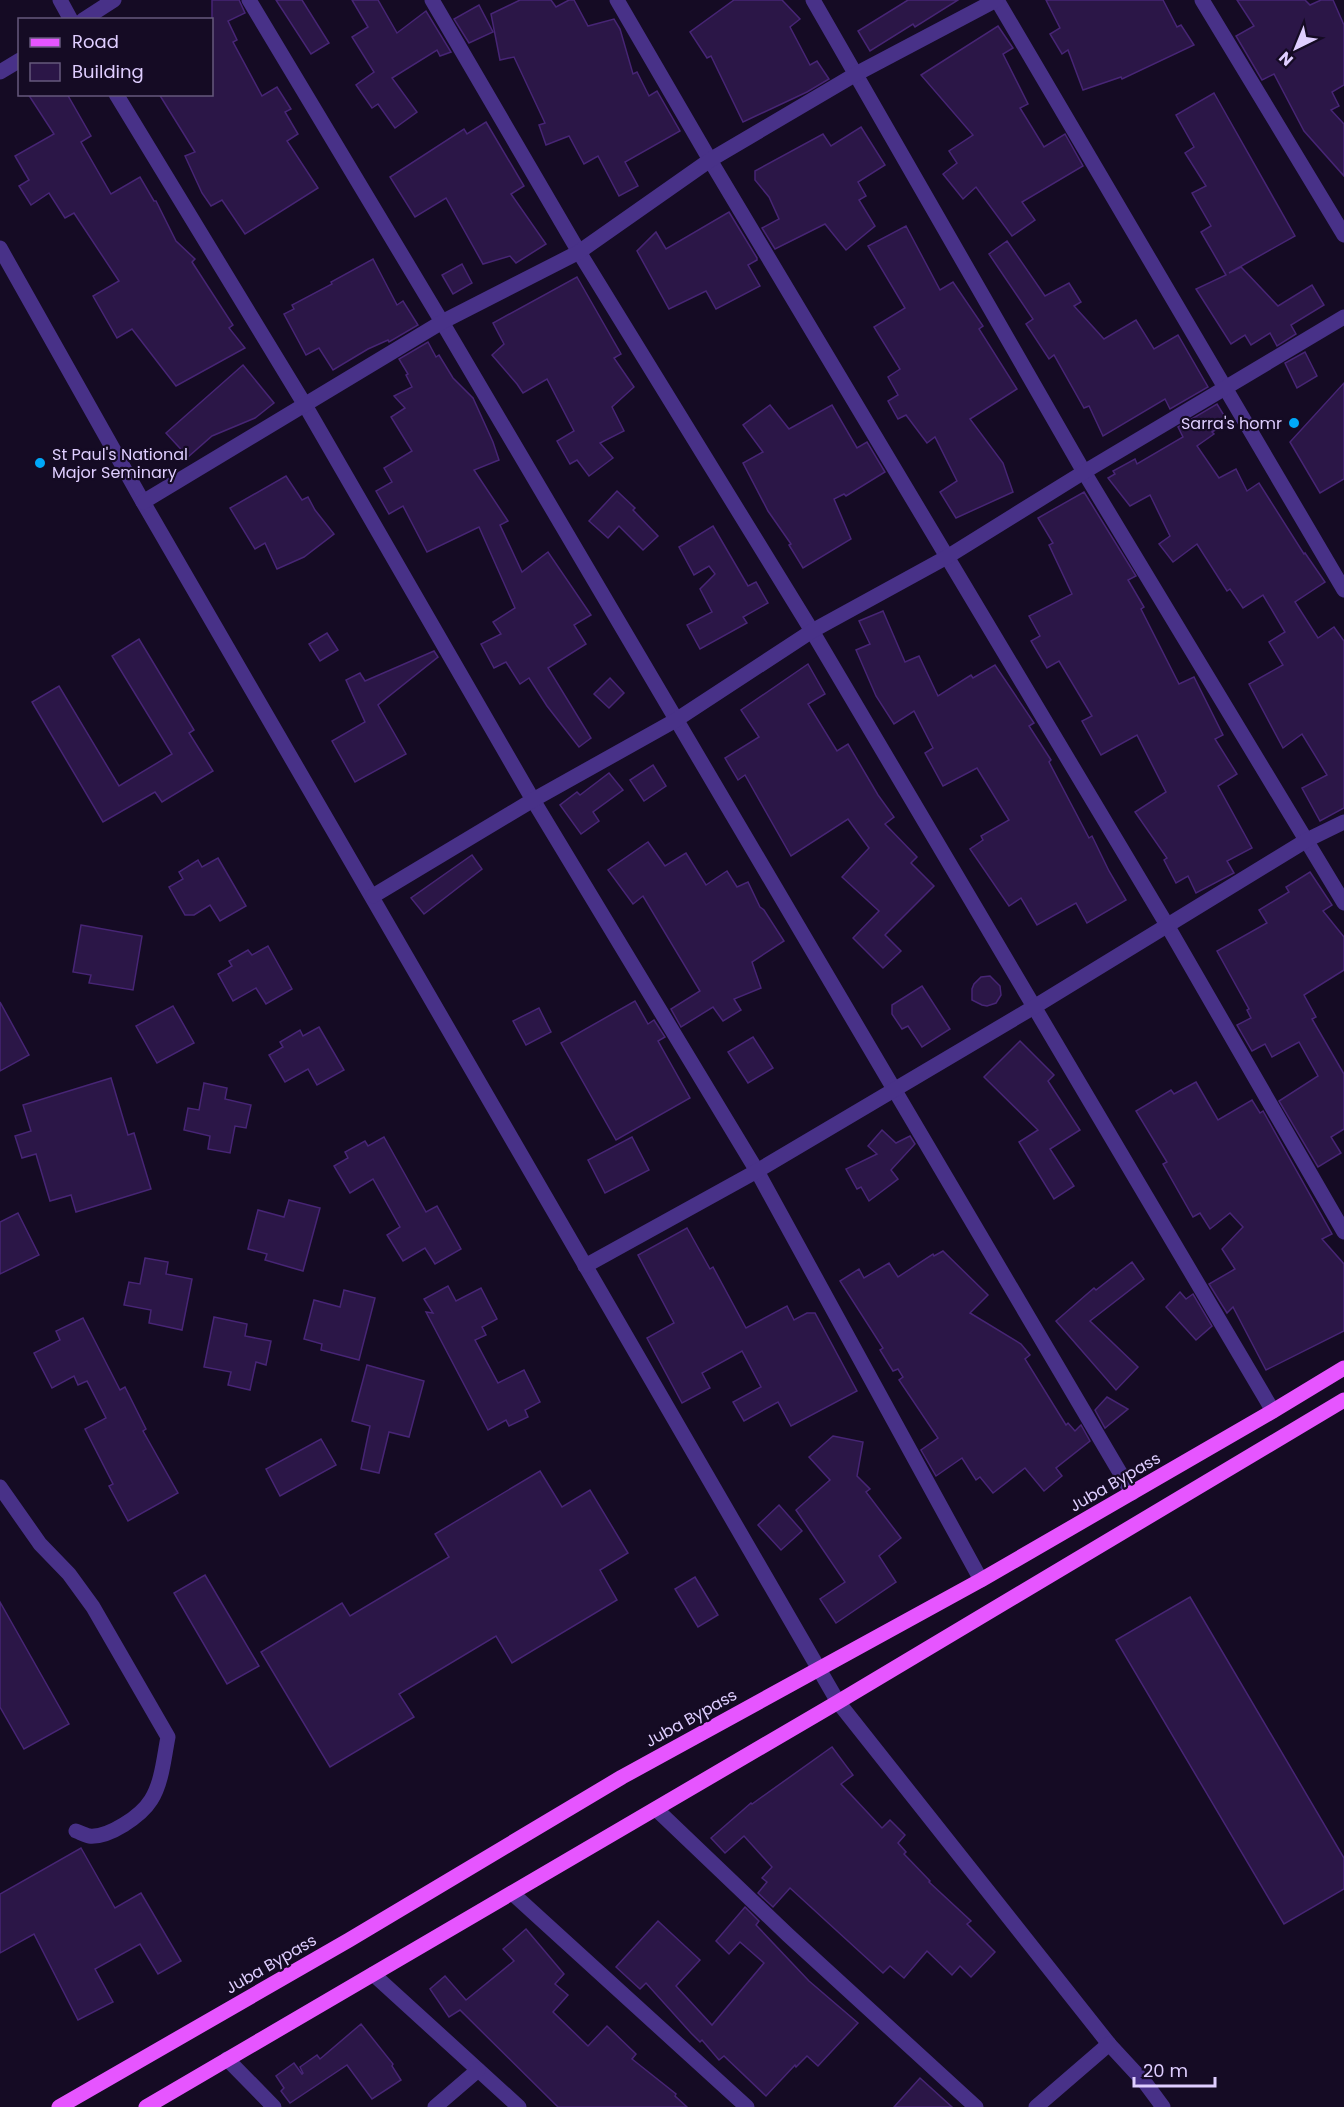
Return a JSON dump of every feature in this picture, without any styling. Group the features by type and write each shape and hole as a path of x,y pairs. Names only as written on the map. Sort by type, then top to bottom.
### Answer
{"main road":[{"name":"Juba Bypass","path":"59,2107 349,1940 622,1777 981,1580 1344,1368"},
{"path":"146,2107 838,1702 1344,1400"}],"street":[{"path":"60,0 70,18"},
{"path":"86,18 114,0"},
{"path":"249,0 442,322 1132,1493"},
{"path":"432,0 579,252 812,631 1273,1411"},
{"path":"617,0 946,557 1167,925 1344,1232"},
{"path":"813,0 1084,472 1344,903"},
{"path":"143,502 442,322 579,252 710,160 856,74 997,0 1344,590"},
{"path":"1202,0 1344,235"},
{"path":"0,72 18,61"},
{"path":"117,96 304,405 533,800 757,1171 981,1580"},
{"path":"0,248 143,502 838,1702 1109,2044 1146,2084 1163,2107"},
{"path":"373,896 533,800 676,720 812,631 946,557 1344,317"},
{"path":"585,1266 757,1171 1307,840 1344,822"},
{"path":"0,1487 40,1544 69,1574 93,1607 168,1737 162,1768 152,1799 139,1814 111,1832 89,1836 76,1831"},
{"path":"656,1809 788,1935 976,2107"},
{"path":"512,1893 747,2107"},
{"path":"374,1974 519,2107"},
{"path":"1036,2107 1109,2044"},
{"path":"227,2059 274,2107"},
{"path":"435,2107 478,2070"}],"building":[{"path":"212,0 239,0 245,13 228,21 237,40 233,42 262,96 277,87 291,109 285,112 298,134 287,141 318,188 245,234 222,200 211,206 202,193 185,156 195,152 160,96 213,96"},
{"path":"276,0 302,0 329,43 311,54"},
{"path":"352,0 378,0 397,33 426,11 451,52 440,56 437,50 392,78 417,112 395,128 378,104 372,108 356,85 374,72 352,37 368,27"},
{"path":"520,0 551,0 556,7 569,0 574,0 588,26 614,19 620,29 633,74 637,72 649,96 657,91 680,131 625,162 638,186 619,196 598,156 584,164 569,136 546,145 539,125 545,123 514,57 500,60 491,14"},
{"path":"734,0 782,0 800,19 790,27 810,65 817,61 829,79 743,122 711,56 707,58 690,32"},
{"path":"908,0 958,0 870,51 858,31"},
{"path":"1046,0 1163,0 1177,27 1181,25 1194,45 1122,79 1121,77 1083,90 1068,50 1062,54 1050,34 1060,28"},
{"path":"1237,0 1305,0 1310,5 1321,0 1333,0 1344,25 1344,85 1332,92 1339,106 1331,110 1344,124 1344,176 1304,131 1274,74 1262,80 1236,36 1254,26"},
{"path":"479,5 493,32 469,43 454,19"},
{"path":"998,26 1013,48 1003,54 1028,104 1020,108 1044,147 1065,134 1083,166 1022,202 1035,220 1012,236 976,187 963,199 943,174 957,163 949,151 973,135 921,75"},
{"path":"1214,93 1295,236 1229,273 1241,267 1278,306 1312,285 1324,305 1291,325 1296,334 1277,346 1270,333 1251,345 1245,335 1231,344 1196,289 1226,275 1201,232 1211,226 1192,193 1206,186 1185,153 1194,147 1176,115"},
{"path":"29,96 68,96 91,136 81,142 111,194 140,177 156,201 176,241 195,259 192,262 233,325 229,328 245,348 176,386 132,329 117,338 93,296 119,281 74,213 65,218 49,193 31,205 19,186 29,180 15,156 54,134"},
{"path":"486,122 524,186 511,194 546,244 516,263 510,256 483,264 446,198 415,217 390,177 464,129 467,134"},
{"path":"861,127 885,165 858,182 866,196 859,200 875,226 846,250 825,224 775,249 762,228 779,219 769,197 755,180 755,171 823,134 831,146"},
{"path":"729,212 757,258 748,265 760,286 716,309 706,291 669,309 637,251 656,232 666,249"},
{"path":"906,226 940,290 953,282 983,326 979,329 1017,389 970,419 1003,463 1013,492 956,518 940,492 957,481 935,437 927,443 906,415 898,419 888,401 898,395 888,377 900,369 874,327 905,308 868,246"},
{"path":"1007,241 1045,296 1069,283 1081,302 1074,306 1104,339 1136,320 1154,349 1178,335 1208,387 1170,409 1165,399 1103,436 1089,406 1084,408 1054,355 1049,359 1026,324 1033,319 989,254"},
{"path":"373,259 397,305 403,301 418,325 389,342 388,340 368,349 333,370 319,348 306,355 284,314 294,309 292,305"},
{"path":"462,264 472,283 453,294 442,275"},
{"path":"577,277 621,354 614,358 634,387 612,407 624,431 600,443 613,458 589,476 577,460 570,464 557,441 574,431 547,379 523,393 492,355 504,344 493,323"},
{"path":"428,342 436,357 439,355 453,378 473,398 493,442 499,460 474,470 508,521 500,525 522,572 548,552 591,615 574,625 586,644 548,668 591,738 579,747 547,706 529,678 520,684 506,662 494,668 481,644 501,634 493,622 515,608 479,527 427,552 403,506 389,514 376,491 392,482 384,468 412,451 391,417 405,408 394,396 412,387 406,375 408,374 399,359"},
{"path":"1305,352 1317,376 1297,388 1285,363"},
{"path":"243,365 274,403 255,418 212,436 188,457 166,433"},
{"path":"1344,383 1344,479 1320,493 1290,442"},
{"path":"1217,404 1228,422 1212,432 1214,434 1197,446 1219,478 1236,469 1247,491 1259,483 1304,554 1325,582 1295,602 1318,638 1334,627 1344,641 1344,808 1320,821 1302,788 1327,775 1302,734 1283,748 1249,684 1283,665 1269,642 1285,632 1263,595 1243,608 1230,589 1227,591 1197,544 1173,562 1159,544 1170,536 1150,495 1130,506 1108,478 1115,474 1113,471 1135,459 1137,464 1183,437 1178,427"},
{"path":"770,405 789,429 832,405 857,448 867,442 885,472 846,496 844,494 834,499 851,539 803,568 789,545 791,544 768,511 743,463 763,452 743,425"},
{"path":"286,476 302,500 308,497 334,534 304,557 277,569 265,543 255,549 230,508"},
{"path":"617,491 635,508 633,510 658,536 643,550 619,526 608,538 589,521"},
{"path":"1084,492 1136,576 1128,580 1144,607 1141,609 1179,684 1194,677 1223,735 1215,739 1237,774 1218,786 1252,848 1227,861 1234,873 1196,893 1188,876 1176,883 1164,860 1167,858 1135,812 1166,792 1137,735 1101,755 1082,721 1092,716 1059,661 1047,668 1031,641 1040,636 1029,616 1072,594 1049,545 1053,543 1038,518"},
{"path":"713,526 748,586 756,582 768,603 743,617 747,623 700,649 687,625 712,612 700,589 715,574 709,566 694,575 679,547"},
{"path":"883,611 905,662 919,656 938,696 971,675 973,678 995,665 1034,723 1029,726 1051,760 1049,762 1089,838 1092,836 1126,900 1087,923 1076,903 1037,925 1021,898 1009,906 970,849 983,840 981,836 1009,820 977,768 943,786 925,753 933,748 914,711 894,724 876,696 856,650 870,644 859,621"},
{"path":"327,633 338,650 320,661 309,644"},
{"path":"139,639 194,730 189,733 213,771 162,802 155,792 103,822 32,702 59,686 119,786 172,754 112,656"},
{"path":"434,651 438,657 378,705 406,754 355,782 332,741 365,722 346,680 360,673 365,681"},
{"path":"808,664 825,694 808,704 837,751 848,744 878,795 894,817 885,824 917,857 911,863 934,886 885,935 901,951 883,968 853,938 879,911 842,877 869,848 848,819 791,856 745,775 738,780 725,758 759,737 741,710"},
{"path":"610,678 624,693 609,708 594,694"},
{"path":"653,765 666,786 644,801 630,780"},
{"path":"609,773 623,790 593,812 599,821 581,834 560,805 577,792 580,795"},
{"path":"648,842 665,866 686,853 706,885 727,871 737,887 748,882 760,907 784,941 752,962 761,988 734,999 741,1010 723,1021 713,1007 681,1027 671,1009 700,991 643,896 633,904 608,870"},
{"path":"472,855 482,869 424,914 411,898"},
{"path":"218,858 246,906 220,921 210,905 194,915 185,915 169,887 183,879 179,872 198,860 202,867"},
{"path":"1310,872 1332,905 1323,911 1344,937 1344,970 1304,995 1316,1017 1312,1019 1344,1074 1344,1129 1331,1137 1341,1153 1318,1167 1279,1101 1318,1076 1299,1042 1272,1057 1265,1044 1252,1051 1237,1025 1251,1018 1247,1010 1249,1009 1217,951 1267,923 1259,910 1289,892 1286,887"},
{"path":"81,925 142,936 133,990 89,983 91,975 73,972"},
{"path":"268,946 292,989 266,1004 256,988 233,1001 218,974 232,966 229,961 248,950 252,955"},
{"path":"990,976 1000,986 1001,995 996,1003 987,1006 972,1000 972,989 981,977"},
{"path":"922,986 950,1029 922,1047 908,1026 902,1029 892,1014 892,1005"},
{"path":"635,1001 648,1024 654,1020 665,1037 658,1041 690,1098 616,1140 561,1043"},
{"path":"0,1002 29,1055 0,1071"},
{"path":"173,1006 194,1043 157,1063 136,1026"},
{"path":"539,1008 551,1032 526,1045 513,1021"},
{"path":"319,1027 344,1070 317,1085 308,1069 285,1082 269,1055 283,1047 280,1042 300,1030 303,1036"},
{"path":"753,1037 773,1068 748,1083 728,1052"},
{"path":"1020,1041 1054,1075 1048,1081 1080,1130 1050,1149 1074,1186 1054,1199 1019,1142 1038,1130 984,1077"},
{"path":"111,1078 128,1135 134,1133 151,1189 76,1212 71,1195 50,1201 36,1154 22,1158 15,1136 31,1131 23,1105"},
{"path":"1196,1082 1218,1120 1252,1100 1260,1113 1263,1111 1332,1234 1322,1239 1344,1264 1344,1331 1266,1370 1233,1307 1227,1313 1209,1284 1235,1269 1222,1249 1243,1227 1230,1213 1210,1229 1200,1213 1193,1217 1163,1164 1167,1162 1136,1111 1171,1090 1174,1094"},
{"path":"204,1083 227,1088 225,1099 251,1105 246,1128 235,1126 230,1153 208,1149 210,1136 184,1130 188,1108 199,1110"},
{"path":"882,1130 896,1143 910,1136 915,1144 891,1170 898,1179 869,1201 861,1187 857,1189 846,1169 877,1154 868,1146"},
{"path":"384,1137 426,1212 437,1206 461,1249 435,1264 425,1248 403,1261 387,1235 400,1227 373,1179 350,1193 334,1166 348,1158 345,1152 365,1141 368,1146"},
{"path":"632,1137 649,1170 605,1193 588,1160"},
{"path":"289,1200 320,1208 303,1271 265,1260 267,1254 248,1249 258,1210 284,1217"},
{"path":"18,1213 39,1255 0,1274 0,1222"},
{"path":"687,1228 710,1269 713,1267 746,1328 787,1306 794,1320 807,1313 815,1313 857,1391 791,1426 778,1402 744,1421 733,1402 761,1387 742,1351 702,1373 710,1388 682,1403 647,1338 674,1323 638,1255"},
{"path":"943,1251 988,1295 970,1313 1021,1344 1030,1355 1025,1359 1066,1425 1068,1423 1075,1431 1081,1425 1090,1441 1056,1468 1062,1476 1044,1491 1025,1468 993,1493 980,1477 976,1480 962,1458 936,1476 921,1450 938,1438 899,1380 903,1377 898,1369 893,1371 880,1350 883,1348 840,1281 859,1269 864,1278 889,1263 898,1277 933,1254 934,1256"},
{"path":"145,1258 168,1262 166,1274 192,1279 182,1330 149,1323 151,1310 124,1305 129,1282 140,1284"},
{"path":"1132,1262 1144,1279 1090,1321 1138,1367 1116,1390 1056,1321 1094,1288 1096,1290"},
{"path":"448,1286 456,1301 481,1288 497,1319 482,1327 486,1335 475,1340 498,1383 524,1370 540,1402 525,1410 528,1417 509,1426 506,1420 488,1430 426,1312 433,1313 424,1299"},
{"path":"344,1290 375,1298 359,1360 321,1350 322,1344 304,1339 314,1300 340,1307"},
{"path":"1180,1292 1186,1299 1193,1294 1212,1326 1196,1340 1166,1307"},
{"path":"214,1317 247,1324 245,1336 271,1341 266,1365 256,1362 250,1390 228,1385 231,1372 204,1367"},
{"path":"83,1318 120,1390 125,1387 146,1429 143,1431 178,1493 128,1521 109,1486 113,1484 85,1429 106,1418 87,1381 78,1385 74,1376 52,1388 34,1353 60,1340 56,1331"},
{"path":"367,1365 424,1381 409,1437 389,1432 379,1473 361,1469 370,1426 352,1421"},
{"path":"1107,1397 1128,1409 1105,1428 1095,1410"},
{"path":"833,1436 863,1442 857,1476 870,1489 866,1492 901,1538 879,1556 896,1582 836,1623 820,1599 845,1582 796,1510 830,1480 809,1457"},
{"path":"321,1439 336,1465 280,1496 266,1469"},
{"path":"540,1471 562,1507 590,1490 628,1553 600,1570 617,1600 512,1663 496,1636 399,1694 414,1717 330,1767 261,1652 342,1603 350,1616 449,1557 435,1534"},
{"path":"779,1505 802,1531 781,1550 758,1525"},
{"path":"205,1575 259,1666 227,1684 174,1593"},
{"path":"695,1577 718,1615 698,1627 675,1589"},
{"path":"1190,1597 1344,1858 1344,1889 1284,1924 1116,1640"},
{"path":"0,1602 69,1724 24,1749 0,1707"},
{"path":"832,1747 853,1775 841,1784 882,1828 890,1820 905,1835 898,1843 906,1852 904,1854 929,1882 971,1921 967,1924 995,1952 971,1977 960,1966 952,1975 927,1951 904,1978 890,1966 883,1973 790,1888 773,1907 758,1893 767,1882 762,1878 772,1867 744,1836 725,1853 711,1838 751,1803"},
{"path":"81,1848 115,1908 141,1893 181,1961 158,1974 140,1944 95,1969 113,2002 78,2020 34,1934 0,1953 0,1894"},
{"path":"745,1907 759,1921 756,1925 809,1981 858,2023 818,2066 807,2056 796,2067 795,2065 766,2096 724,2056 719,2060 646,1983 640,1989 616,1967 658,1921 700,1960 676,1986 712,2025 764,1963 740,1942 729,1954 716,1941"},
{"path":"526,1929 564,1974 555,1984 568,1995 553,2012 588,2046 607,2026 636,2054 632,2059 676,2094 675,2096 687,2107 558,2107 460,2010 449,2017 430,1989 445,1976 466,2000 514,1961 503,1949"},
{"path":"361,2024 393,2064 401,2080 372,2099 347,2065 290,2103 281,2091 284,2088 276,2076 294,2063 302,2074 300,2067 317,2055 320,2059"},
{"path":"920,2078 952,2107 894,2107"}],"place":[{"name":"Sarra's homr","path":"1294,423"},
{"name":"St Paul's National Major Seminary","path":"40,463"}]}
